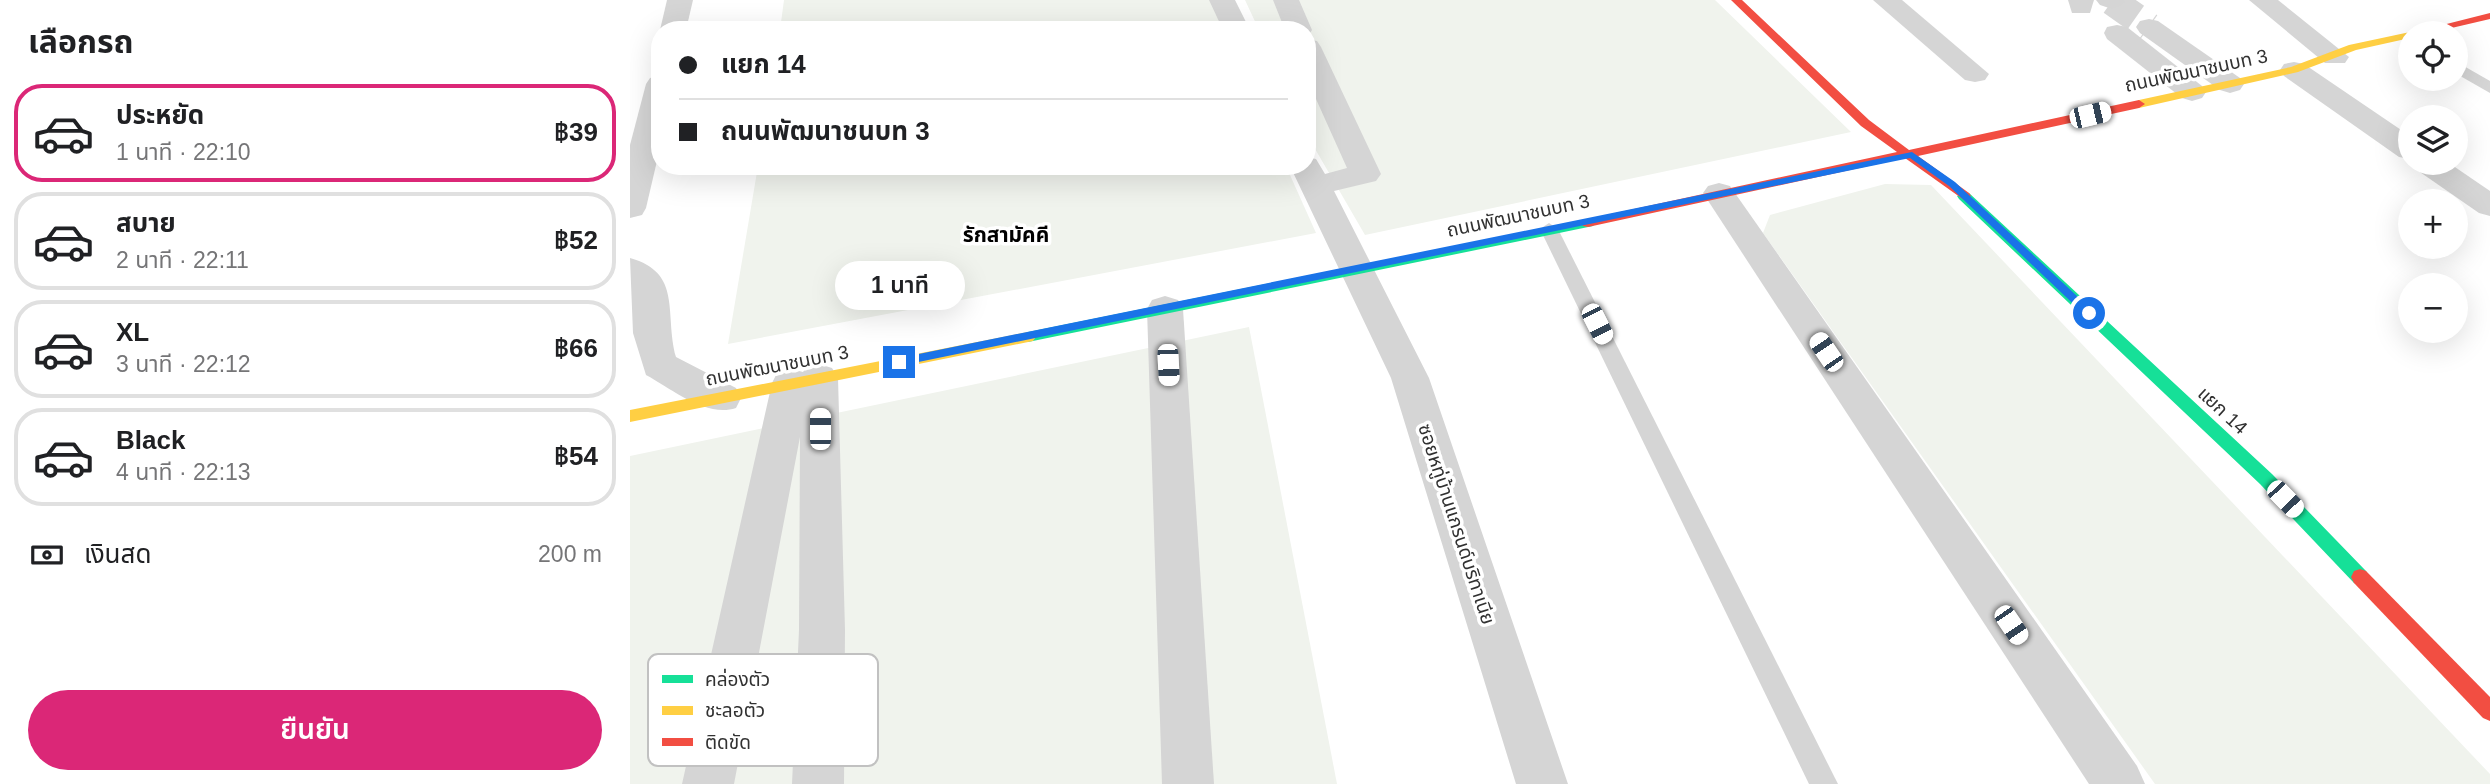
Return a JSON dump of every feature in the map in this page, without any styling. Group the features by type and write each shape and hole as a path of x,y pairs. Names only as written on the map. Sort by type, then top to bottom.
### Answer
{"street":[{"path":"675,21 680,0"},
{"path":"1222,0 1232,21"},
{"path":"1286,0 1295,21"},
{"name":"แยก 14","path":"1736,0 1865,124 1952,184 2266,479 2486,701"},
{"path":"1886,0 1975,74"},
{"path":"2262,0 2344,52"},
{"path":"2290,0 2344,52"},
{"name":"ถนนพัฒนาชนบท 3","path":"2468,22 2490,16"},
{"path":"2148,27 2230,84"},
{"path":"2117,33 2192,92"},
{"name":"ถนนพัฒนาชนบท 3","path":"630,416 1356,271 1719,193 1912,155 2294,70 2344,52 2398,39"},
{"path":"1309,176 1365,174 1316,67"},
{"path":"2294,70 2398,142"},
{"path":"630,208 651,122"},
{"path":"2445,175 2490,206"},
{"name":"ซอยหทู่บ้านแกรนด์บริทาเนีย","path":"1309,176 1410,378 1542,784"},
{"path":"1719,193 2119,784"},
{"path":"630,270 650,284 651,333 660,365 722,398"},
{"path":"1165,309 1188,784"},
{"path":"739,654 805,381"},
{"path":"805,381 821,654"},
{"path":"708,784 712,766"},
{"path":"818,766 818,784"}],"lane":[{"path":"2468,74 2490,88"},
{"path":"1549,229 1824,784"}],"shaded area":[{"path":"784,0 1210,0 1220,21 781,21"},
{"path":"1245,0 1715,0 1851,132 1365,235 1316,151 1316,21 1255,21"},
{"path":"756,175 1290,175 1316,233 728,344"},
{"path":"1885,184 1931,185 2490,774 2490,784 2155,784 1763,233 1770,215"},
{"path":"1249,327 1337,784 630,784 630,456"}],"tunnel":[{"path":"2112,1 2149,27"}],"traffic: fast":[{"path":"1964,196 2266,479 2360,577"},
{"path":"1028,337 1588,223"}],"traffic: slow":[{"path":"2139,104 2294,70 2353,47 2398,38"},
{"path":"630,416 1028,337"}],"traffic: jam":[{"path":"1736,0 1865,123 1964,196"},
{"path":"2468,21 2490,16"},
{"path":"1588,223 2139,104"},
{"path":"2360,577 2490,711"}],"district":[{"name":"รักสามัคคี","path":"1006,235"}],"route":[{"path":"899,362 1356,271 1719,193 1912,155 1952,184 2089,313"}]}
